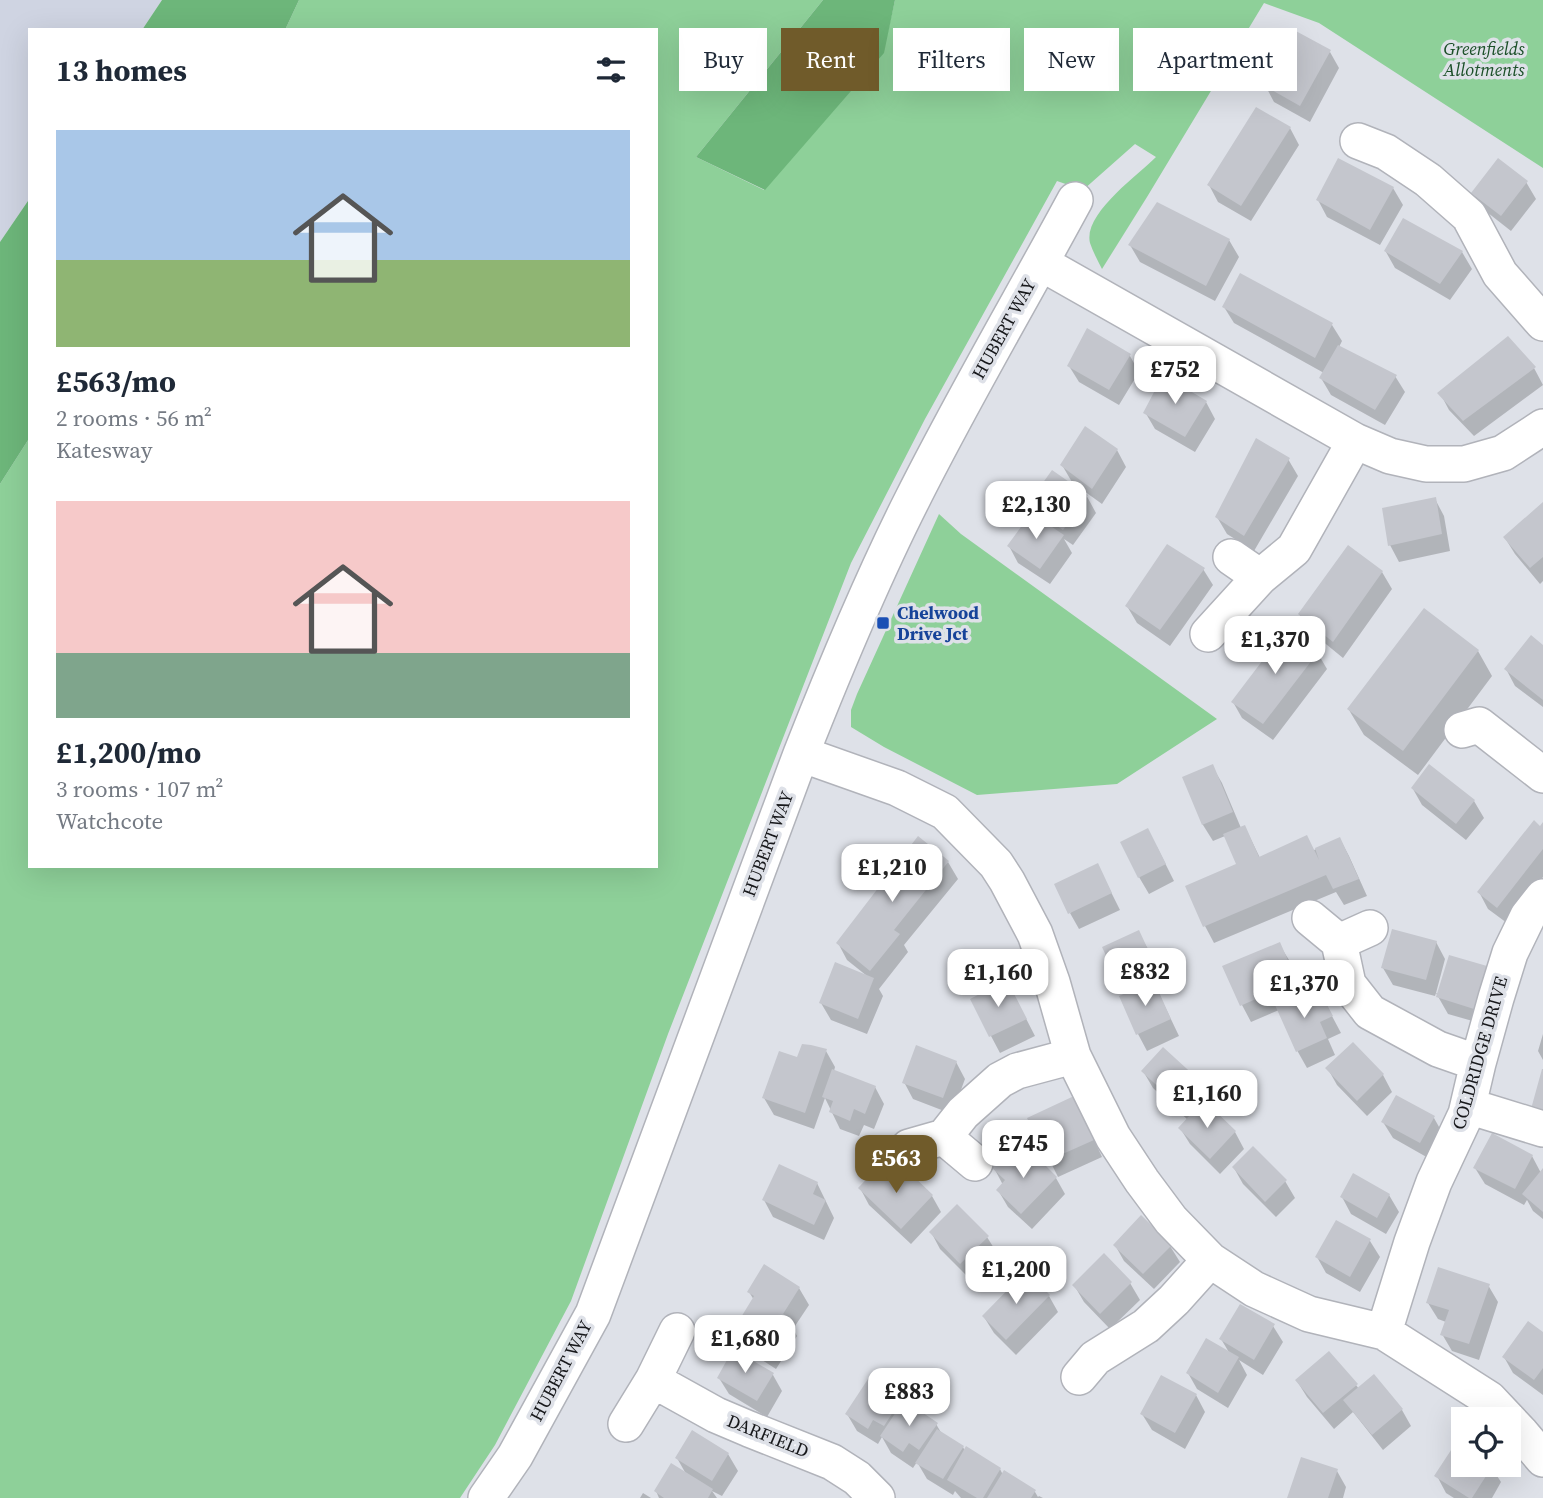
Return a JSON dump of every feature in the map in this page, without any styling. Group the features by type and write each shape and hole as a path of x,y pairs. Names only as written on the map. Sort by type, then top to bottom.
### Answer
{"street":[{"path":"1381,139 1469,216 1500,274 1543,323"},
{"name":"HUBERT WAY","path":"486,1498 516,1456 593,1314 801,754 854,624 912,500 954,419 1075,200"},
{"path":"1041,263 1355,441 1390,456 1426,464 1464,464 1503,453 1543,427"},
{"path":"1208,634 1260,577 1294,550 1355,441"},
{"path":"1231,557 1260,577"},
{"path":"1462,730 1479,725 1543,775"},
{"path":"801,754 897,788 945,812 996,864 1035,934 1073,1056 1113,1138 1171,1220 1210,1260 1254,1289 1309,1314 1384,1332 1489,1399 1543,1459"},
{"name":"COLDRIDGE DRIVE","path":"1384,1332 1408,1253 1434,1182 1466,1114 1510,953 1528,916 1543,897"},
{"path":"1310,918 1354,935 1348,984 1370,1012 1438,1049 1478,1063"},
{"path":"909,1147 944,1137 962,1113 1000,1080 1017,1071 1073,1056"},
{"path":"1468,1106 1543,1129"},
{"path":"944,1137 975,1163"},
{"path":"1084,1357 1146,1326 1210,1260"},
{"path":"626,1424 653,1380 677,1331"},
{"name":"DARFIELD","path":"653,1380 716,1415 832,1462 857,1478 877,1498"}],"shaded area":[{"path":"0,0 162,0 143,28 28,28 28,201 0,242"}],"green space":[{"path":"162,0 299,0 286,28 143,28"},
{"name":"Greenfields Allotments","path":"299,0 823,0 800,28 781,28 781,52 767,69 767,28 679,28 679,91 749,91 696,157 764,190 850,91 879,91 879,58 883,53 895,0 1543,0 1543,168 1319,23 1264,3 1249,28 1133,28 1133,91 1211,91 1102,269 1090,243 1090,232 1095,220 1113,196 1156,157 1135,144 1083,190 1057,181 925,419 851,563 668,1034 571,1301 495,1445 460,1498 0,1498 0,484 28,440 28,868 658,868 658,28 286,28"},
{"path":"823,0 895,0 884,53 879,59 879,28 800,28"},
{"path":"781,52 781,91 851,91 765,190 696,157 749,91 767,91 767,69"},
{"path":"28,201 28,440 0,484 0,242"},
{"path":"939,514 961,534 1217,719 1117,784 977,795 851,727 851,710 857,694"}],"building":[{"path":"1297,32 1331,50 1300,106 1274,91 1297,91"},
{"path":"1256,107 1291,127 1241,206 1207,185"},
{"path":"1338,158 1394,187 1370,230 1316,200"},
{"path":"1498,158 1528,181 1501,216 1471,193"},
{"path":"1157,202 1230,239 1206,286 1128,245"},
{"path":"1403,218 1463,251 1440,284 1384,251"},
{"path":"1240,273 1333,323 1315,358 1222,307"},
{"path":"1087,328 1131,354 1109,390 1067,366"},
{"path":"1508,336 1536,367 1463,421 1437,393"},
{"path":"1338,345 1397,375 1375,410 1319,378"},
{"path":"1163,375 1207,401 1185,437 1143,413"},
{"path":"1085,426 1118,449 1092,489 1060,465"},
{"path":"1256,438 1290,458 1244,536 1215,517"},
{"path":"1052,470 1088,495 1063,530 1027,505"},
{"path":"1436,497 1442,534 1388,546 1382,508"},
{"path":"1543,502 1543,557 1530,568 1503,537"},
{"path":"1031,513 1064,535 1040,569 1007,546"},
{"path":"1167,544 1205,568 1160,630 1125,606"},
{"path":"1348,545 1383,571 1333,642 1298,614"},
{"path":"1424,608 1479,650 1403,751 1347,709"},
{"path":"1288,627 1319,651 1263,724 1231,702"},
{"path":"1531,635 1543,645 1543,700 1504,669"},
{"path":"1213,764 1233,812 1202,825 1182,777"},
{"path":"1429,764 1475,800 1456,824 1411,788"},
{"path":"1534,820 1540,826 1543,822 1543,849 1497,908 1477,892"},
{"path":"1245,825 1259,857 1307,835 1319,860 1315,848 1340,837 1359,879 1333,889 1326,875 1203,927 1185,886 1236,864 1223,834"},
{"path":"1148,828 1166,864 1138,878 1120,842"},
{"path":"918,836 949,861 894,930 900,934 870,971 836,943"},
{"path":"1098,863 1112,893 1068,914 1054,884"},
{"path":"1392,929 1437,941 1426,980 1381,968"},
{"path":"1139,930 1158,971 1121,988 1102,947"},
{"path":"1280,942 1297,981 1240,1006 1222,966"},
{"path":"1449,955 1487,966 1474,1009 1436,997"},
{"path":"835,962 874,978 858,1019 819,1003"},
{"path":"1007,980 1027,1019 989,1037 970,999"},
{"path":"1154,981 1171,1019 1136,1035 1119,996"},
{"path":"1306,991 1312,1004 1324,999 1333,1016 1320,1022 1327,1038 1296,1052 1275,1005"},
{"path":"1353,1042 1384,1074 1357,1101 1325,1068"},
{"path":"802,1044 827,1049 805,1113 762,1098 779,1051 797,1057"},
{"path":"916,1045 957,1061 943,1098 902,1083"},
{"path":"1163,1047 1198,1079 1176,1103 1141,1071"},
{"path":"832,1069 876,1086 865,1114 854,1109 850,1121 829,1112 833,1101 822,1097"},
{"path":"1543,1069 1543,1112 1531,1109"},
{"path":"1396,1095 1435,1116 1420,1143 1381,1122"},
{"path":"1074,1096 1094,1140 1047,1161 1027,1118"},
{"path":"1204,1100 1236,1131 1210,1159 1178,1128"},
{"path":"1492,1133 1533,1155 1515,1189 1473,1168"},
{"path":"1253,1146 1287,1180 1265,1202 1232,1167"},
{"path":"1009,1150 1024,1165 1034,1154 1057,1177 1021,1214 996,1190 1005,1180 992,1168"},
{"path":"882,1163 899,1180 908,1171 933,1195 901,1229 858,1188"},
{"path":"779,1164 818,1182 813,1194 826,1200 814,1225 762,1200"},
{"path":"1543,1168 1543,1212 1522,1194"},
{"path":"1353,1173 1390,1194 1377,1218 1340,1197"},
{"path":"957,1204 989,1236 960,1264 929,1232"},
{"path":"1141,1215 1172,1245 1143,1274 1113,1245"},
{"path":"1336,1220 1371,1239 1350,1277 1315,1257"},
{"path":"1104,1253 1132,1282 1100,1314 1072,1285"},
{"path":"764,1264 800,1287 783,1314 789,1318 767,1354 732,1332 754,1296 747,1292"},
{"path":"1438,1267 1490,1284 1469,1344 1440,1335 1449,1310 1426,1303"},
{"path":"1026,1271 1050,1295 1006,1340 982,1316"},
{"path":"1240,1304 1275,1324 1254,1360 1219,1339"},
{"path":"1528,1321 1543,1332 1543,1368 1534,1380 1502,1357"},
{"path":"1206,1338 1239,1357 1218,1393 1186,1373"},
{"path":"733,1349 774,1373 757,1401 717,1378"},
{"path":"1329,1351 1358,1384 1323,1413 1295,1380"},
{"path":"1374,1374 1403,1409 1372,1435 1343,1400"},
{"path":"1161,1375 1197,1394 1175,1433 1140,1414"},
{"path":"870,1376 903,1397 884,1426 873,1420 868,1429 845,1414"},
{"path":"904,1400 938,1423 919,1450 909,1443 903,1452 880,1436"},
{"path":"937,1429 964,1446 943,1479 915,1463"},
{"path":"692,1430 729,1453 712,1481 675,1458"},
{"path":"966,1446 1001,1468 983,1498 977,1498 947,1480"},
{"path":"1451,1450 1451,1477 1485,1477 1472,1498 1469,1498 1434,1476"},
{"path":"1301,1457 1338,1469 1328,1498 1287,1498"},
{"path":"671,1463 713,1489 708,1498 664,1498 654,1491"},
{"path":"1004,1470 1036,1490 1031,1498 987,1498"}],"place":[{"name":"Chelwood Drive Jct","path":"883,623"}]}
